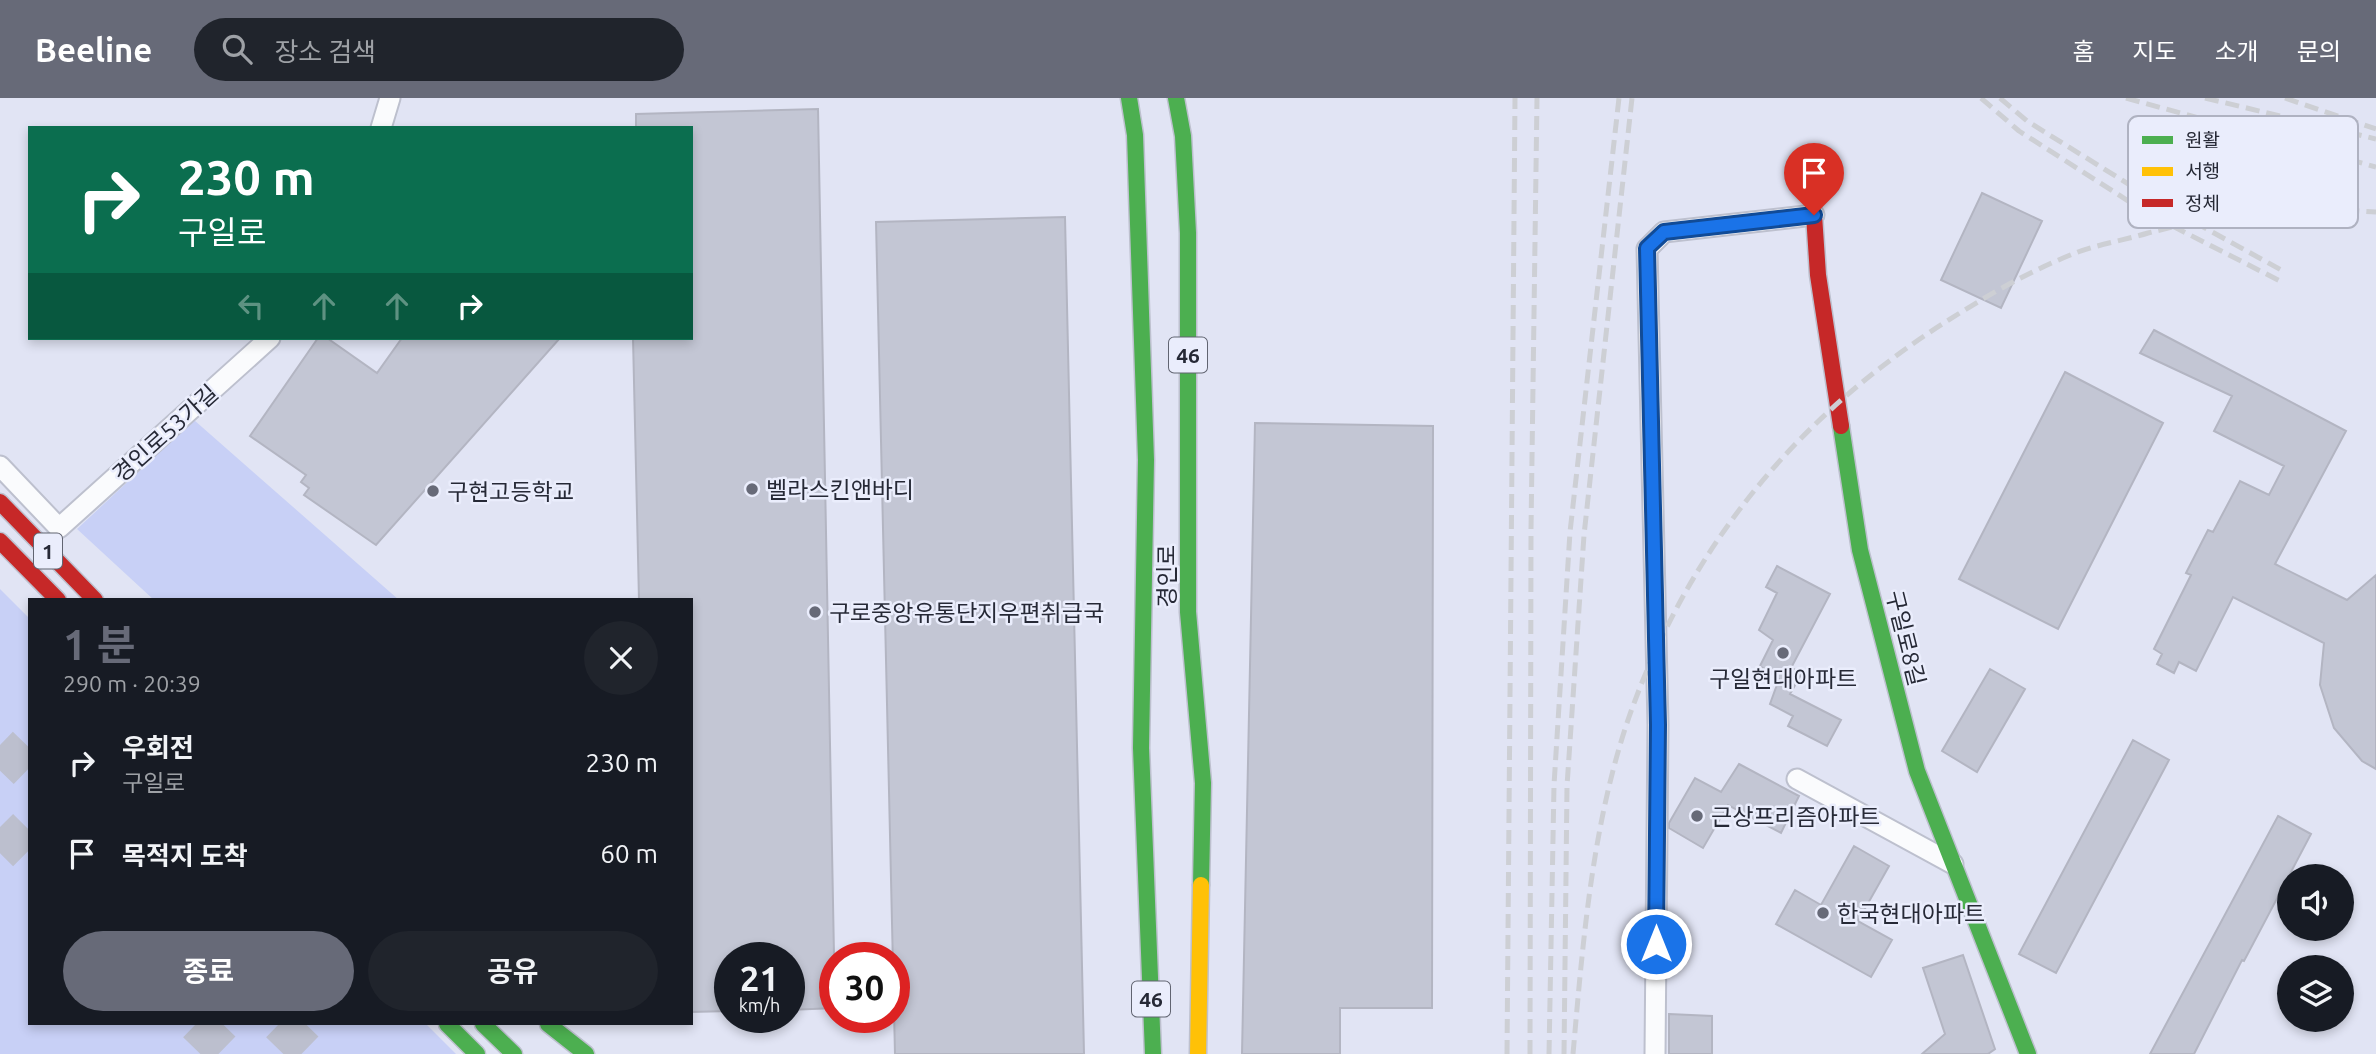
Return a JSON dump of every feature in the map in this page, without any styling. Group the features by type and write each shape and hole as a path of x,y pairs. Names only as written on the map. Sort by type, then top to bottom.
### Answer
{"main road":[{"name":"경인로","path":"1129,98 1135,135 1146,460 1141,748 1153,1054"},
{"name":"경인로","path":"1176,98 1183,136 1188,233 1188,612 1203,783 1198,1054"},
{"name":"구일로8길","path":"1814,215 1818,275 1860,550 1917,771 2028,1054"},
{"name":"1","path":"0,502 93,598"},
{"name":"1","path":"0,541 56,598"},
{"path":"448,1025 477,1054"},
{"path":"484,1025 514,1054"},
{"path":"534,1025 561,1054"},
{"path":"549,1025 586,1054"}],"street":[{"path":"382,126 390,98"},
{"path":"1655,1054 1658,725 1647,248 1664,232 1814,215"},
{"name":"경인로53가길","path":"0,466 59,528 268,340"},
{"path":"1797,779 1953,864"}],"shaded area":[{"path":"194,420 397,598 152,598 77,529"},
{"path":"0,589 28,617 28,1025 427,1025 456,1054 0,1054"}],"building":[{"path":"818,109 834,942 819,942 819,1009 805,1009 805,942 714,942 714,1011 693,1012 693,598 639,598 633,340 693,340 693,126 636,126 636,114"},
{"path":"1982,193 2042,221 2001,308 1941,280"},
{"path":"1065,217 1084,1054 895,1054 895,1033 910,1033 910,942 892,942 876,222"},
{"path":"2154,330 2346,431 2275,564 2347,600 2376,575 2376,769 2362,761 2334,728 2320,685 2324,643 2233,597 2196,671 2179,662 2174,673 2157,664 2162,654 2154,649 2191,575 2186,573 2208,530 2213,532 2240,481 2269,495 2284,466 2214,431 2232,396 2140,353"},
{"path":"317,340 330,340 377,373 401,340 558,340 376,545 304,495 309,488 301,482 306,475 250,436"},
{"path":"2065,372 2163,423 2058,629 1959,579"},
{"path":"1255,423 1433,426 1432,1008 1340,1008 1340,1054 1242,1054"},
{"name":"구일현대아파트","path":"1777,566 1830,594 1791,668 1802,673 1790,694 1841,720 1827,746 1788,726 1793,716 1770,704 1779,679 1760,666 1773,640 1759,630 1777,593 1766,587"},
{"path":"1990,669 2025,689 1977,772 1942,751"},
{"path":"2133,740 2169,760 2056,973 2019,954"},
{"name":"근상프리즘아파트","path":"1739,764 1799,796 1781,833 1728,805 1703,848 1669,828 1669,823 1695,778 1721,792"},
{"path":"2278,816 2311,834 2295,864 2277,864 2277,898 2194,1054 2150,1054"},
{"name":"한국현대아파트","path":"1854,846 1889,866 1858,921 1892,940 1871,977 1776,924 1795,890 1821,905"},
{"path":"1963,955 1995,1049 1988,1054 1922,1054 1945,1034 1923,968"},
{"path":"1669,1014 1712,1016 1712,1054 1669,1054"}],"tunnel":[{"path":"0,745 28,772"},
{"path":"0,827 28,855"},
{"path":"197,1025 227,1054"},
{"path":"280,1025 310,1054"}],"railway":[{"path":"1507,1054 1515,98"},
{"path":"1530,1054 1531,530 1537,98"},
{"path":"1549,1054 1554,785 1570,532 1619,98"},
{"path":"1564,1054 1567,786 1584,535 1632,98"},
{"path":"1981,98 2019,131 2128,201"},
{"path":"2000,98 2027,121 2128,184"},
{"path":"2126,98 2191,116"},
{"path":"2205,98 2280,116"},
{"path":"2285,98 2338,116"},
{"path":"2358,123 2376,129"},
{"path":"2358,135 2376,139"},
{"path":"2358,162 2376,167"},
{"path":"2358,211 2376,212"},
{"path":"1573,1054 1591,884 1616,758 1653,656 1682,598 1715,544 1753,493 1794,445 1840,401 1890,360 1976,303 2043,267 2078,252 2170,228"},
{"path":"2176,228 2280,281"},
{"path":"2205,228 2283,271"}],"traffic: fast":[{"path":"1129,98 1135,135 1146,460 1141,748 1153,1054"},
{"path":"1176,98 1183,136 1188,233 1188,612 1203,783 1201,885"},
{"path":"1841,426 1860,550 1917,771 2028,1054"},
{"path":"448,1025 477,1054"},
{"path":"484,1025 514,1054"},
{"path":"549,1025 586,1054"}],"traffic: slow":[{"path":"1198,1054 1201,885"}],"traffic: jam":[{"path":"1814,215 1818,275 1841,426"},
{"path":"0,502 93,598"},
{"path":"0,541 56,598"}],"place":[{"name":"벨라스킨앤바디","path":"752,489"},
{"name":"구현고등학교","path":"433,491"},
{"name":"구로중앙유통단지우편취급국","path":"815,612"},
{"name":"구일현대아파트","path":"1783,653"},
{"name":"근상프리즘아파트","path":"1697,816"},
{"name":"한국현대아파트","path":"1823,913"}],"route":[{"path":"1656,944 1658,725 1647,248 1664,232 1814,215"}]}
